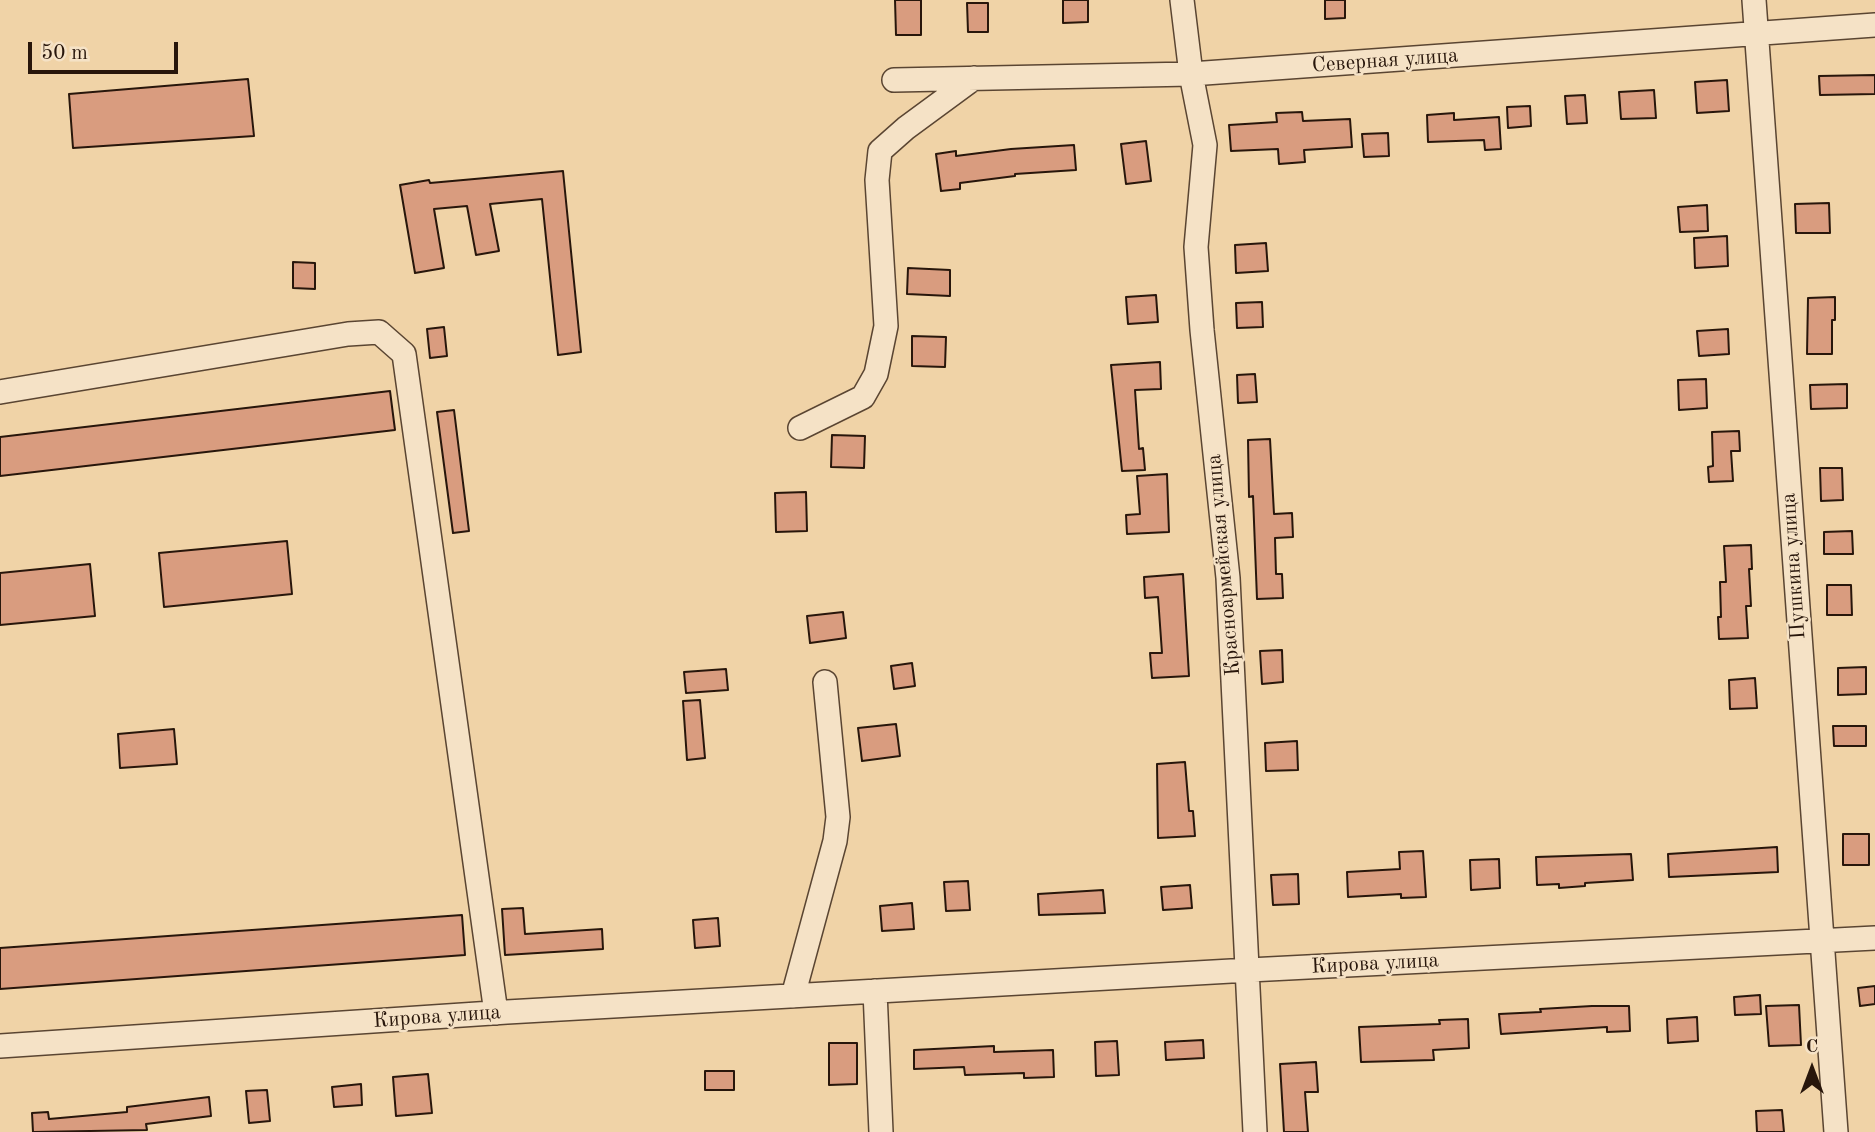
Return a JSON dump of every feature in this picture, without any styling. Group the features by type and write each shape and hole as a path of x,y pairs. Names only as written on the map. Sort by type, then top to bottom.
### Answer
{"street":[{"name":"Красноармейская улица","path":"1182,0 1191,74 1205,145 1196,247 1228,578 1255,1132"},
{"name":"Пушкина улица","path":"1754,0 1836,1132"},
{"name":"Северная улица","path":"894,80 1191,74 1875,25"},
{"path":"800,428 863,397 876,374 886,326 877,180 880,151 906,128 974,78"},
{"path":"0,392 348,334 379,332 404,354 496,1013"},
{"path":"793,996 835,841 838,817 825,682"},
{"name":"Кирова улица","path":"0,1046 875,991 1875,938"},
{"path":"875,991 881,1132"}],"building":[{"path":"895,0 921,0 921,35 896,35"},
{"path":"1063,0 1088,0 1088,22 1063,23"},
{"path":"1325,0 1345,0 1345,18 1325,19"},
{"path":"967,3 988,3 988,32 968,32"},
{"path":"1875,75 1875,94 1820,95 1819,76"},
{"path":"248,79 254,136 73,148 69,94"},
{"path":"1727,80 1729,111 1697,113 1695,82"},
{"path":"1654,90 1656,118 1621,119 1619,92"},
{"path":"1585,95 1587,123 1567,124 1565,96"},
{"path":"1530,106 1531,126 1508,128 1507,107"},
{"path":"1302,112 1303,121 1350,119 1352,147 1304,150 1305,162 1279,164 1278,149 1231,151 1229,125 1277,122 1276,113"},
{"path":"1454,113 1454,120 1499,117 1501,149 1485,150 1484,140 1428,142 1427,115"},
{"path":"1388,133 1389,156 1364,157 1362,134"},
{"path":"1146,141 1151,181 1126,184 1121,144"},
{"path":"1074,145 1076,170 1015,174 960,183 960,189 941,191 936,154 956,151 956,156"},
{"path":"563,171 581,352 558,355 542,199 490,204 499,251 476,255 467,206 434,209 444,268 415,273 400,185 429,180 430,183"},
{"path":"1829,203 1830,233 1796,233 1795,204"},
{"path":"1707,205 1708,231 1680,232 1678,207"},
{"path":"1727,236 1728,266 1695,268 1694,238"},
{"path":"1266,243 1268,271 1236,273 1235,245"},
{"path":"293,262 315,263 315,289 293,288"},
{"path":"908,268 950,270 950,296 907,294"},
{"path":"1156,295 1158,322 1128,324 1126,297"},
{"path":"1835,297 1832,354 1807,354 1808,298"},
{"path":"1262,302 1263,327 1237,328 1236,303"},
{"path":"444,327 447,356 430,358 427,329"},
{"path":"1728,329 1729,354 1699,356 1697,331"},
{"path":"912,336 946,337 945,367 912,366"},
{"path":"1160,362 1161,389 1135,390 1139,449 1143,448 1145,470 1122,471 1111,365"},
{"path":"1255,374 1257,402 1238,403 1237,375"},
{"path":"1706,379 1707,408 1679,410 1678,380"},
{"path":"1847,384 1847,408 1811,409 1810,385"},
{"path":"390,391 395,430 0,476 0,437"},
{"path":"454,410 469,531 453,533 437,412"},
{"path":"1739,431 1740,451 1731,451 1733,481 1709,482 1708,467 1713,466 1712,432"},
{"path":"832,435 865,436 864,468 831,467"},
{"path":"1270,439 1274,514 1292,513 1293,537 1275,538 1276,574 1282,574 1283,598 1257,599 1253,496 1249,497 1248,440"},
{"path":"1820,468 1842,468 1843,500 1821,501"},
{"path":"1167,474 1169,532 1127,534 1126,515 1140,514 1137,476"},
{"path":"806,492 807,531 776,532 775,493"},
{"path":"1852,531 1853,554 1824,554 1824,532"},
{"path":"287,541 292,594 164,607 159,553"},
{"path":"1751,545 1751,606 1746,606 1748,638 1719,639 1720,582 1726,582 1724,546"},
{"path":"90,564 95,616 0,625 0,573"},
{"path":"1183,574 1189,676 1152,678 1150,653 1162,653 1158,597 1145,598 1144,577"},
{"path":"1827,585 1851,585 1852,615 1827,615"},
{"path":"843,612 846,638 810,643 807,616"},
{"path":"1282,650 1283,682 1262,684 1260,651"},
{"path":"912,663 915,686 894,689 891,666"},
{"path":"1866,667 1866,694 1838,695 1838,668"},
{"path":"726,669 728,690 686,693 684,672"},
{"path":"1755,678 1757,708 1730,709 1729,680"},
{"path":"700,700 705,758 687,760 683,701"},
{"path":"896,724 900,756 862,761 858,728"},
{"path":"1833,726 1866,726 1866,746 1834,746"},
{"path":"174,729 177,764 120,768 118,734"},
{"path":"1297,741 1298,770 1266,771 1265,743"},
{"path":"1185,762 1189,811 1193,811 1195,836 1158,838 1157,764"},
{"path":"1843,834 1869,834 1869,865 1843,865"},
{"path":"1777,847 1778,872 1669,877 1668,854"},
{"path":"1423,851 1426,897 1401,898 1401,894 1348,897 1347,872 1400,869 1399,852"},
{"path":"1631,854 1633,880 1585,883 1585,886 1559,888 1559,884 1537,885 1536,857"},
{"path":"1499,859 1500,888 1471,890 1470,860"},
{"path":"1298,874 1299,904 1273,905 1271,875"},
{"path":"968,881 970,910 946,911 944,882"},
{"path":"1190,885 1192,908 1163,910 1161,887"},
{"path":"1103,890 1105,913 1039,915 1038,894"},
{"path":"912,903 914,929 882,931 880,906"},
{"path":"523,908 525,934 602,929 603,949 505,955 502,909"},
{"path":"462,915 465,955 0,989 0,948"},
{"path":"718,918 720,946 695,948 693,920"},
{"path":"1875,986 1875,1004 1860,1006 1858,988"},
{"path":"1760,995 1761,1014 1735,1015 1734,997"},
{"path":"1799,1005 1801,1045 1769,1046 1766,1006"},
{"path":"1592,1006 1629,1006 1630,1031 1607,1032 1607,1027 1501,1034 1499,1014"},
{"path":"1697,1017 1698,1041 1668,1043 1667,1019"},
{"path":"1468,1019 1469,1048 1433,1050 1434,1060 1361,1062 1359,1027 1440,1024 1439,1020"},
{"path":"1203,1040 1204,1058 1166,1060 1165,1042"},
{"path":"1117,1041 1119,1075 1096,1076 1095,1042"},
{"path":"829,1043 857,1043 857,1084 829,1085"},
{"path":"994,1046 994,1052 1053,1050 1054,1077 1024,1078 1024,1073 965,1075 964,1067 914,1069 914,1050"},
{"path":"1316,1062 1318,1092 1305,1092 1308,1132 1284,1132 1280,1064"},
{"path":"705,1071 734,1071 734,1090 705,1090"},
{"path":"428,1074 432,1113 396,1116 393,1077"},
{"path":"361,1084 362,1105 334,1107 332,1087"},
{"path":"267,1090 270,1121 249,1123 246,1091"},
{"path":"209,1097 211,1116 146,1124 147,1130 33,1132 32,1113 48,1112 49,1119 127,1112 127,1107"},
{"path":"1782,1110 1784,1132 1757,1132 1756,1111"}]}
